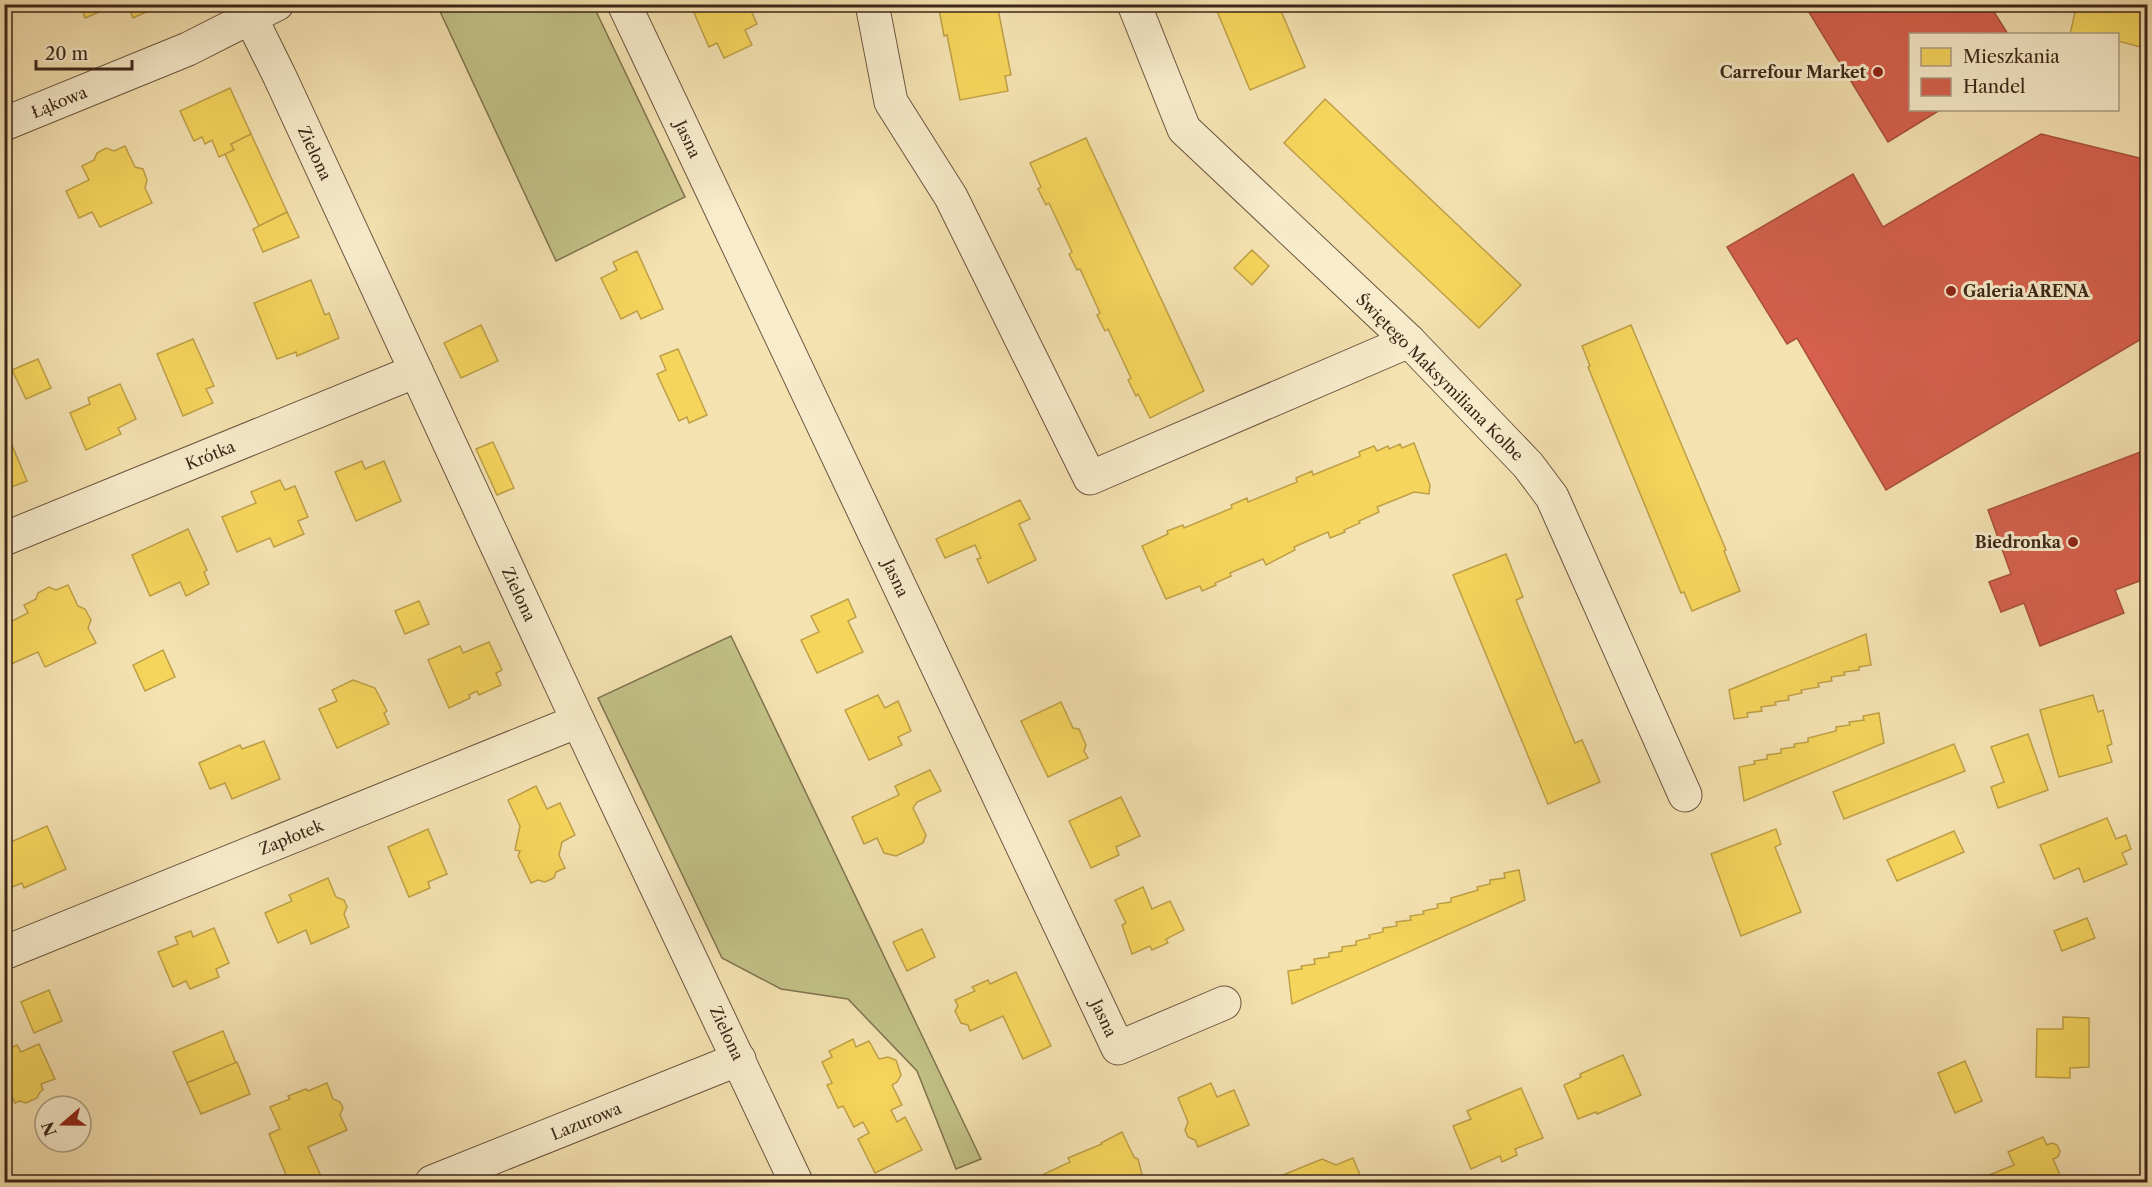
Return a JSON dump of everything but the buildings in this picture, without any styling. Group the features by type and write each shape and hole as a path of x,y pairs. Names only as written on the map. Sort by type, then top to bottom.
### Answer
{"street":[{"name":"Jasna","path":"624,4 1118,1048 1224,1003"},
{"path":"872,4 891,102 951,197 1089,478 1409,341"},
{"name":"Świętego Maksymiliana Kolbe","path":"1134,4 1184,129 1409,341 1528,465 1552,497 1685,795"},
{"name":"Łąkowa","path":"4,124 188,49 257,9"},
{"name":"Zielona","path":"257,9 280,77 578,721 796,1182"},
{"name":"Krótka","path":"4,539 416,371"},
{"name":"Zapłotek","path":"4,953 578,721"},
{"name":"Lazurowa","path":"432,1182 739,1059"}],"green space":[{"path":"437,5 593,5 685,197 556,261"},
{"path":"731,636 981,1159 956,1169 917,1071 848,999 781,989 722,958 598,698"}],"place":[{"name":"Carrefour Market","path":"1878,72"},
{"name":"Galeria ARENA","path":"1951,291"},
{"name":"Biedronka","path":"2073,542"}]}
